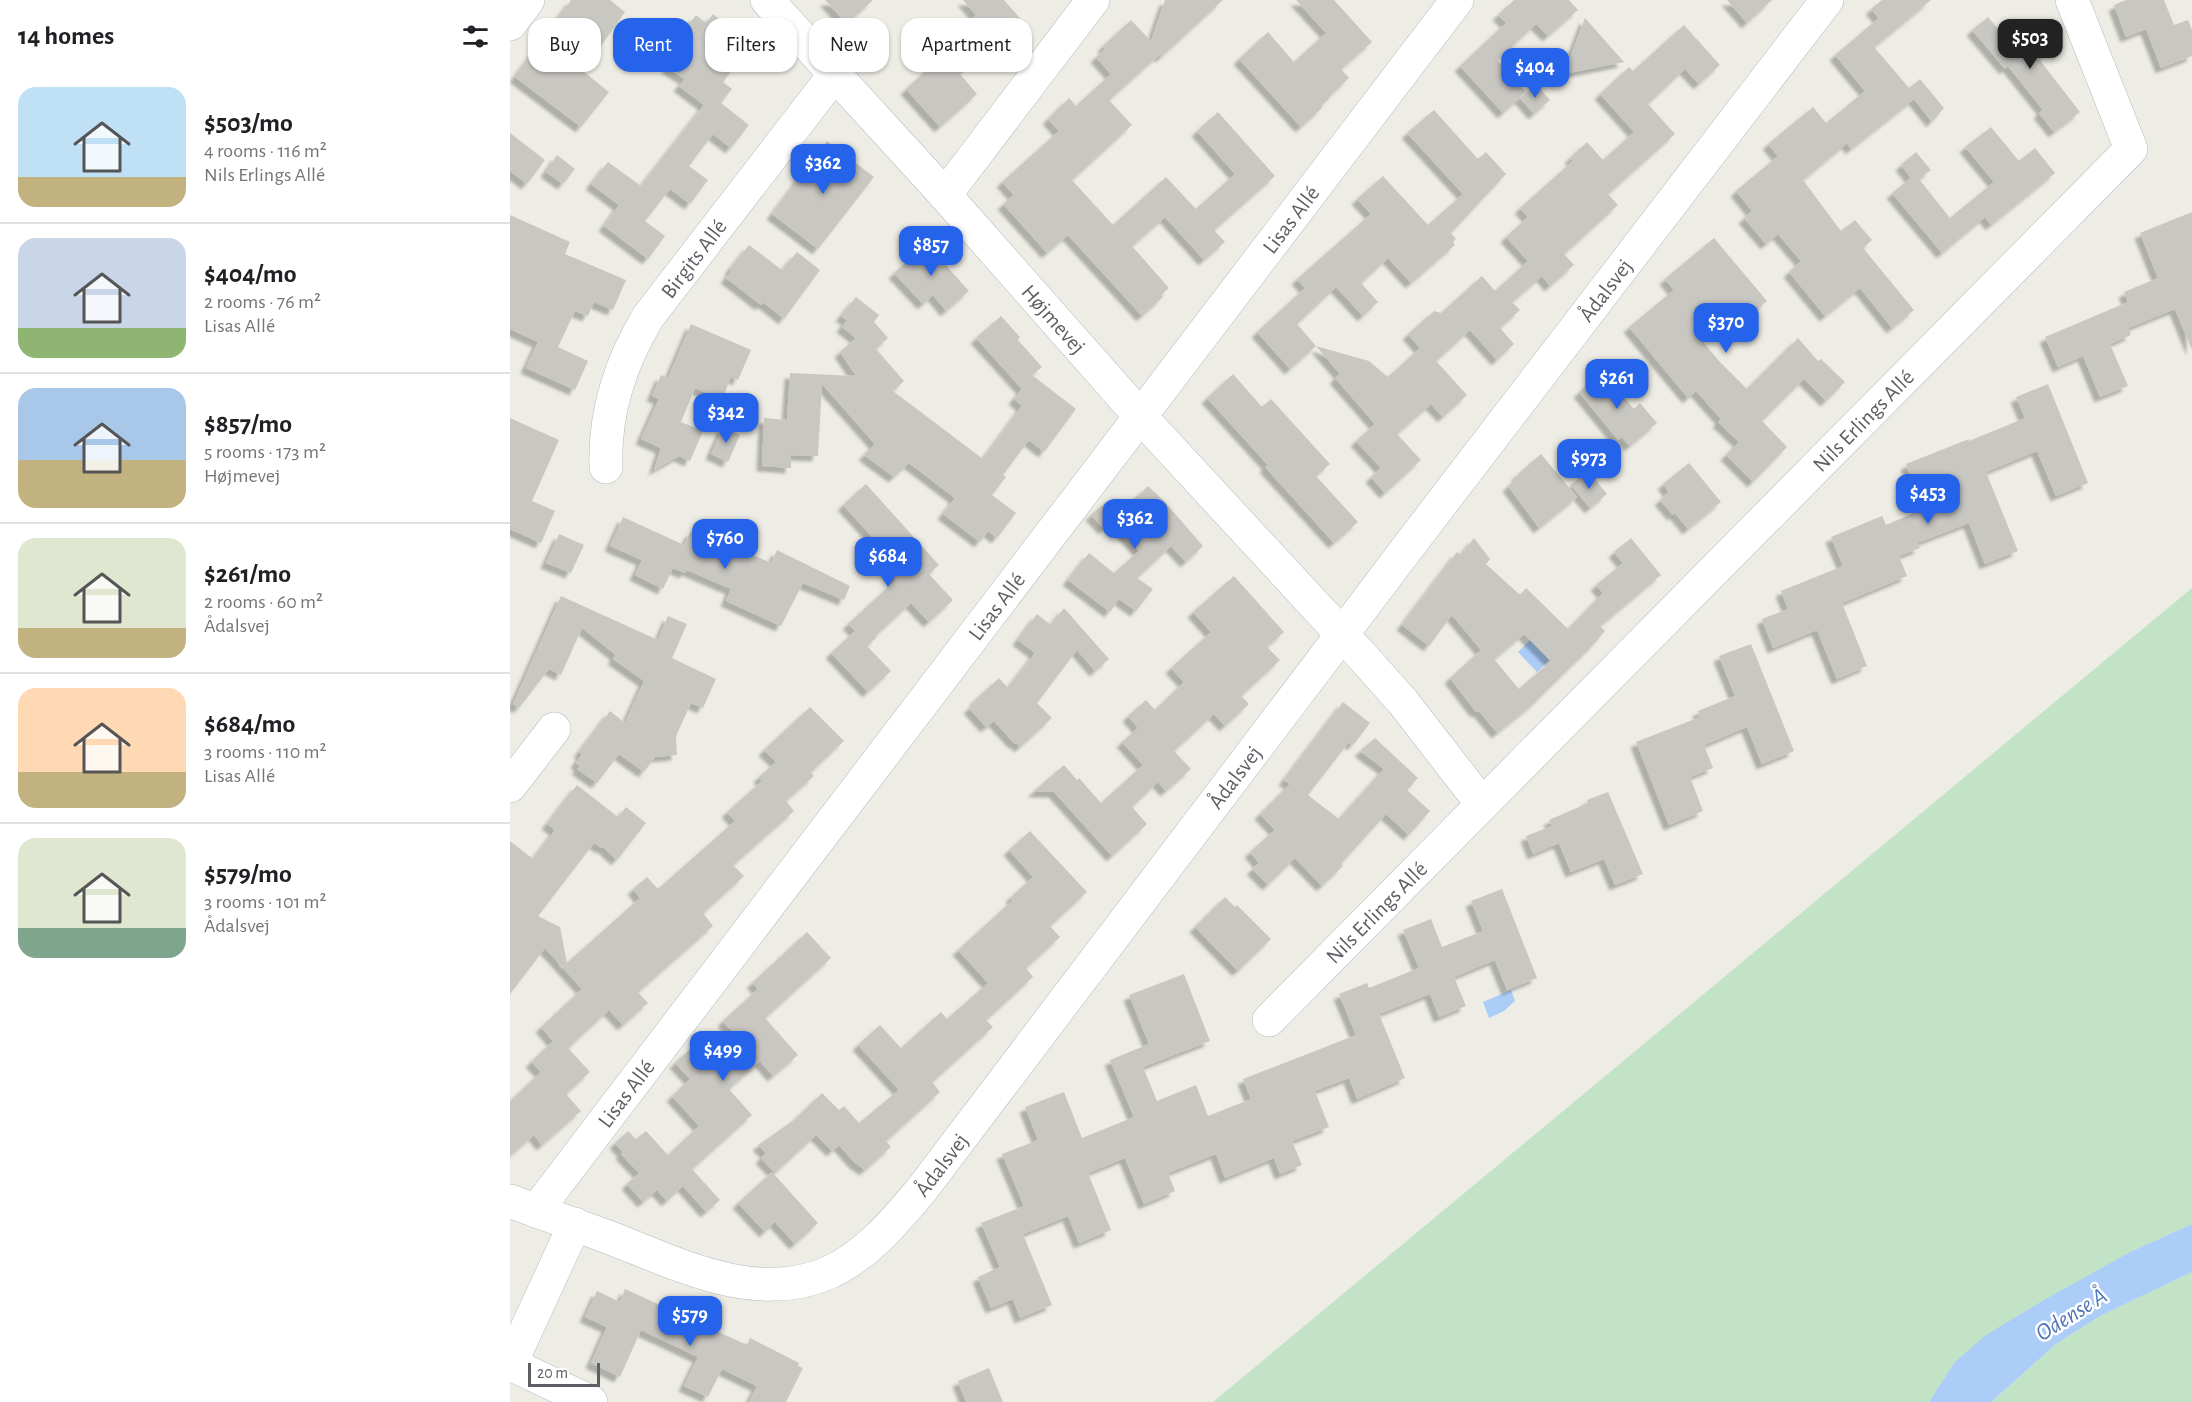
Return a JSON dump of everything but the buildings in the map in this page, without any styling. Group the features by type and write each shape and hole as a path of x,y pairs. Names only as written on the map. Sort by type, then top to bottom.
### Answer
{"street":[{"path":"510,24 528,0"},
{"name":"Højmevej","path":"767,0 945,195 1140,416 1342,635"},
{"path":"945,195 1093,0"},
{"name":"Lisas Allé","path":"523,1206 1140,416 1457,0"},
{"name":"Ådalsvej","path":"523,1206 721,1279 764,1284 797,1282 828,1273 859,1254 892,1226 1827,0"},
{"name":"Nils Erlings Allé","path":"1269,1020 2131,149 2072,0"},
{"name":"Birgits Allé","path":"606,467 605,447 609,412 631,346 648,317 835,74"},
{"path":"1342,635 1403,702 1482,804"},
{"path":"510,786 554,729"},
{"path":"575,1224 510,1364 591,1402"}],"green space":[{"path":"2192,588 2192,1224 2130,1252 1954,1363 1929,1402 1213,1402"},
{"path":"2192,1272 2192,1402 1991,1402 2056,1344 2100,1316"}],"water":[{"path":"1530,640 1549,660 1537,672 1518,652"},
{"path":"1511,990 1515,1001 1504,1011 1489,1018 1483,1002"},
{"name":"Odense Å","path":"2192,1224 2192,1272 2100,1316 2056,1344 1991,1402 1929,1402 1954,1363 1986,1335 2130,1252"}]}
